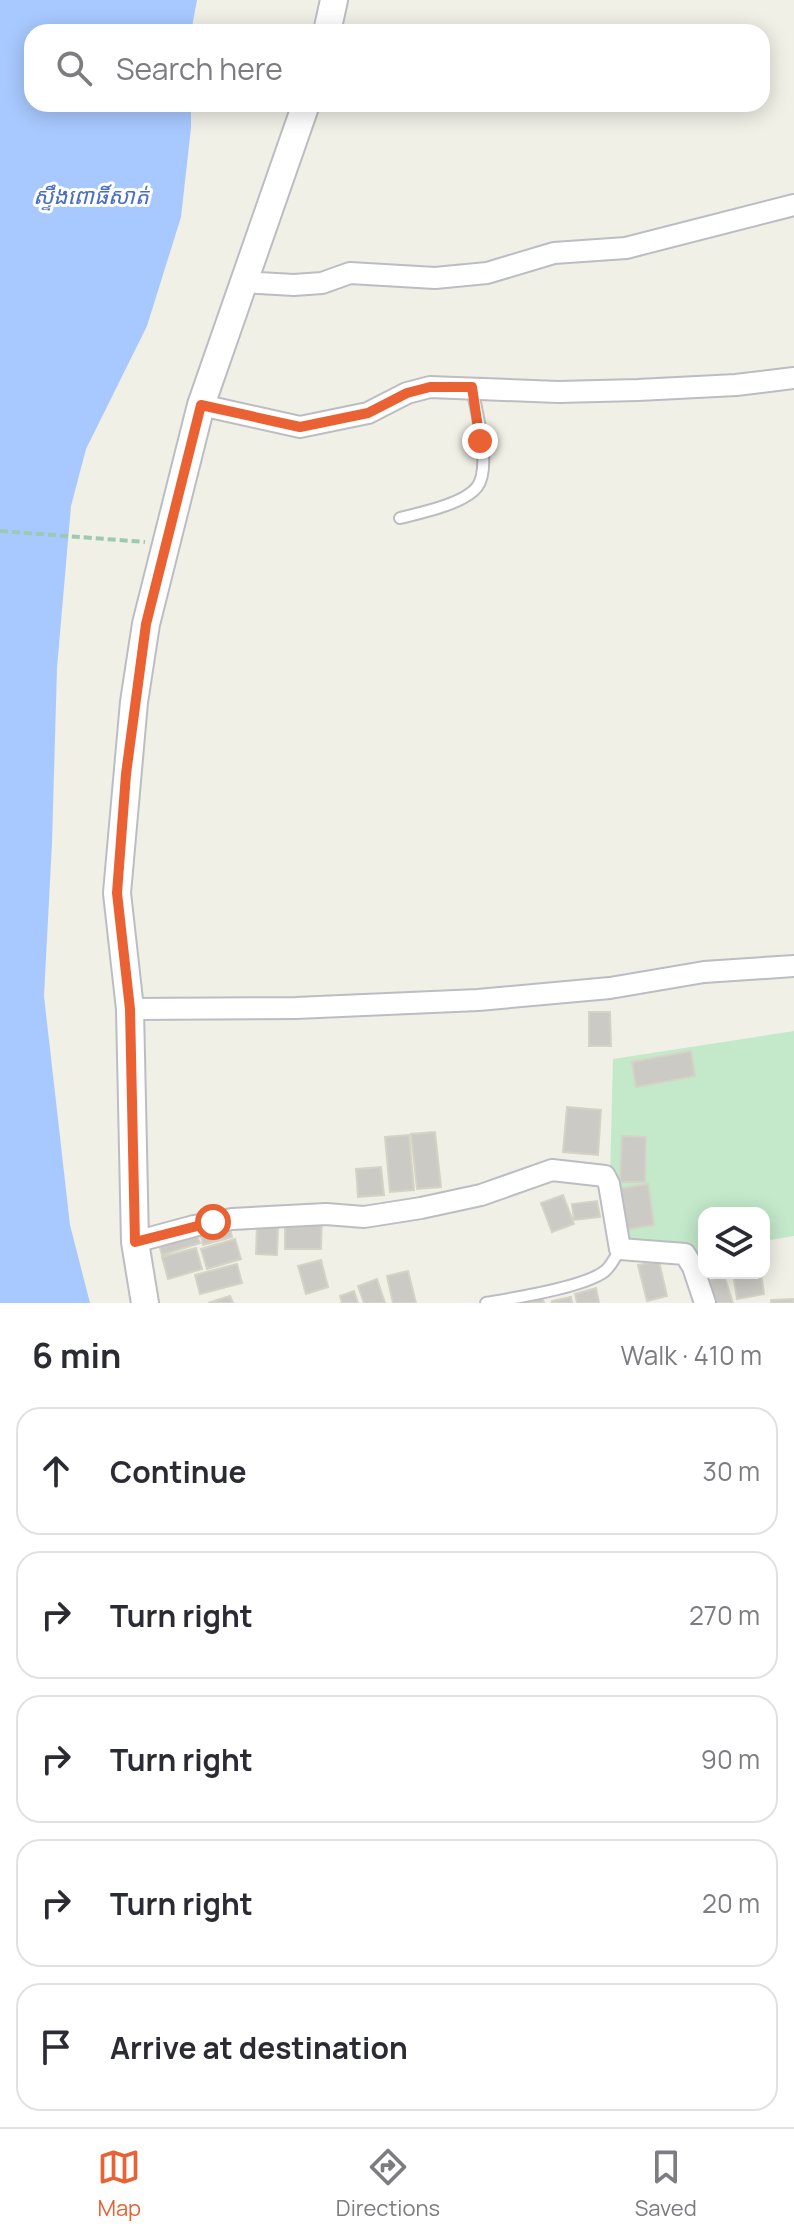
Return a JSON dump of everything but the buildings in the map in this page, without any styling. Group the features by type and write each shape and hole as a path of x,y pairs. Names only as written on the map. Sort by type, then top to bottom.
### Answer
{"street":[{"path":"329,24 334,0"},
{"path":"145,1303 135,1242 130,1009 117,893 134,702 146,624 201,405 303,112"},
{"path":"243,282 322,283 350,273 435,278 487,273 554,253 626,248 794,205"},
{"path":"201,405 300,427 368,413 407,393 430,387 558,392 736,385 794,378"},
{"path":"130,1009 296,1008 478,1000 610,988 704,972 794,966"},
{"path":"135,1242 232,1219 326,1214 364,1217 421,1208 481,1195 552,1170 605,1176 620,1249 685,1254 693,1267 705,1303"}],"lane":[{"path":"400,518 443,507 476,488 484,468 472,387"},
{"path":"486,1303 578,1282 605,1271 620,1249"}],"path":[{"path":"0,531 165,544"}],"green space":[{"path":"794,1031 794,1236 770,1240 770,1207 698,1207 698,1253 623,1241 610,1177 613,1059"}],"water":[{"name":"ស្ទឹងពោធិ៍សាត់","path":"0,0 197,0 192,24 24,24 24,112 191,112 191,128 181,217 147,326 86,449 71,506 57,668 44,996 70,1225 90,1303 0,1303"}],"route":[{"path":"213,1222 135,1242 130,1009 117,893 126,774 146,624 201,405 300,427 368,413 407,393 430,387 472,387 480,441"}]}
